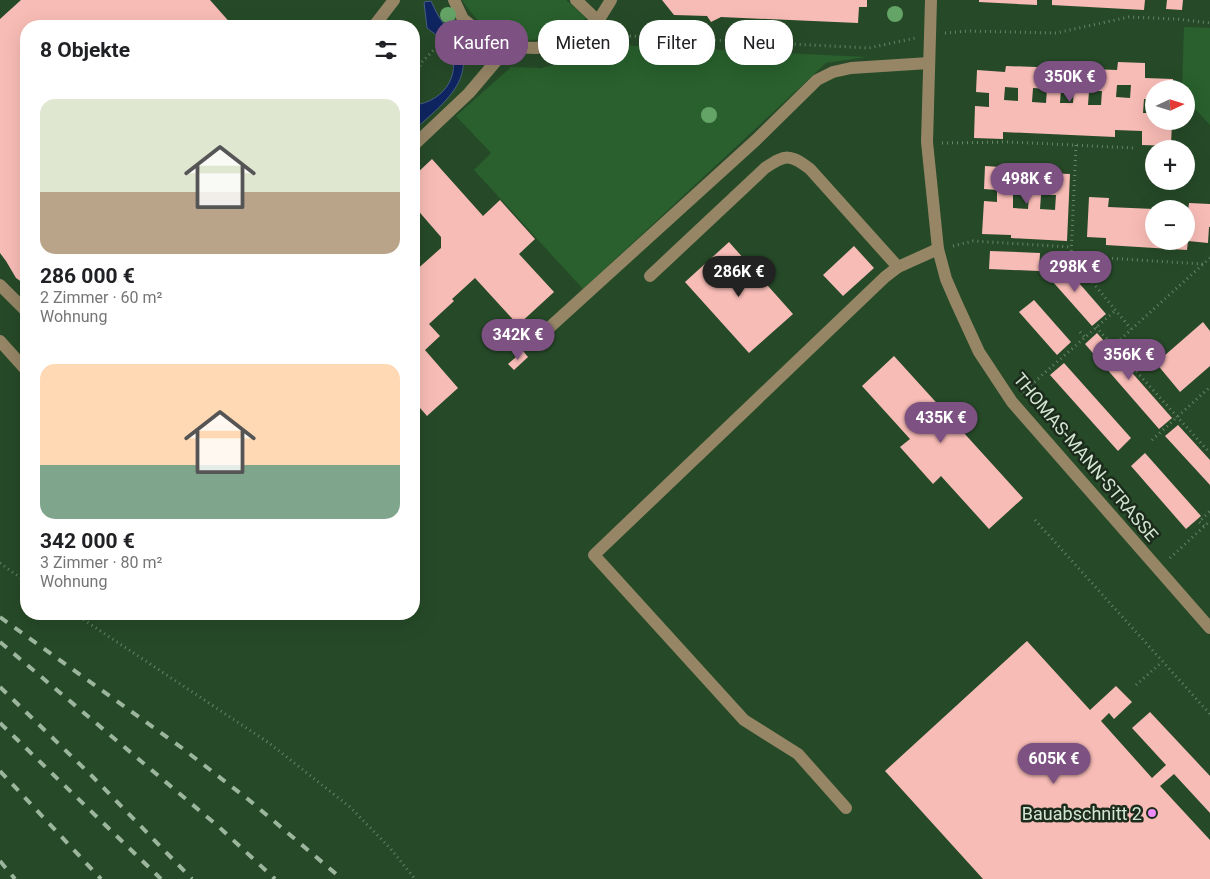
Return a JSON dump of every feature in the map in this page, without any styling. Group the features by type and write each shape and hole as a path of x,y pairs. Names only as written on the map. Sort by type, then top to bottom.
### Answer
{"street":[{"path":"379,20 394,0"},
{"path":"454,0 463,19"},
{"path":"576,0 597,20"},
{"path":"599,20 611,0"},
{"name":"THOMAS-MANN-STRASSE","path":"931,0 927,142 938,249 946,279 979,352 1012,402 1210,628"},
{"path":"550,327 750,147 817,80 833,72 851,68 928,63"},
{"path":"420,139 469,94 493,65"},
{"path":"650,276 765,168 781,158 796,158 810,169 898,267"},
{"path":"846,808 798,754 744,720 594,555 868,293 898,267 938,249"},
{"path":"0,285 20,304"},
{"path":"0,340 20,363"}],"path":[{"path":"629,36 869,48 930,35 968,31 1056,33 1129,17 1177,19 1210,23"},
{"path":"420,64 463,19"},
{"path":"927,142 1009,142 1135,148"},
{"path":"1076,145 1071,256 1131,329"},
{"path":"938,249 973,241 1070,247"},
{"path":"1071,256 1203,264"},
{"path":"1113,346 1210,258"},
{"path":"1012,402 1116,310"},
{"path":"1096,327 1210,453"},
{"path":"1080,332 1085,337"},
{"path":"1070,350 1075,355"},
{"path":"1152,440 1210,387"},
{"path":"1204,526 1199,522 1210,512"},
{"path":"1035,520 1210,714"},
{"path":"1158,568 1210,520"},
{"path":"0,564 20,578"},
{"path":"84,620 270,743 350,807 390,848 415,879"},
{"path":"1136,685 1162,662"}],"green space":[{"path":"462,0 566,0 586,18 584,20 538,20 538,40 528,40 528,20 478,20"},
{"path":"1184,27 1210,28 1210,125 1195,109 1195,80 1182,80"},
{"path":"629,45 639,46 639,65 715,65 715,50 725,50 725,65 793,65 793,53 866,57 826,63 583,289 474,170 491,153 456,116 511,67 541,68 554,65 629,65"}],"water":[{"path":"431,1 441,20 435,20 435,34 427,28 424,2"},
{"path":"453,65 463,65 460,79 453,91 445,102 420,125 420,104 435,98 443,91 453,74"}],"building":[{"path":"21,0 210,0 228,20 20,20 20,281 16,278 0,253 0,19"},
{"path":"662,0 867,0 867,7 859,7 858,23 721,17 710,20 707,16 674,15"},
{"path":"979,0 1037,0 1037,5 979,2"},
{"path":"1052,0 1145,0 1144,10 1052,5"},
{"path":"1167,0 1183,0 1182,10 1166,9"},
{"path":"1118,62 1145,63 1145,78 1173,80 1145,80 1143,113 1145,113 1145,130 1172,130 1171,140 1145,140 1145,145 1142,145 1142,131 1115,130 1115,137 1003,132 1003,139 974,138 975,106 989,107 989,93 976,92 977,70 1005,72 1006,66 1117,70","holes":["1117,85 1131,85 1130,98 1116,97","1005,87 1018,88 1018,101 1004,100","1033,88 1047,89 1046,103 1032,102","1061,88 1074,89 1073,103 1060,103","1089,91 1102,91 1101,105 1088,105"]},
{"path":"432,159 483,216 500,200 535,239 519,254 554,292 518,325 475,278 452,299 454,301 429,324 440,336 425,350 458,388 427,416 420,408 420,267 441,248 441,237 420,213 420,170"},
{"path":"985,166 1015,168 1014,172 1070,174 1067,241 1011,238 1011,235 982,234 984,201 997,202 997,190 984,189","holes":["1013,193 1029,194 1028,209 1013,208","1041,195 1056,195 1055,210 1040,209"]},
{"path":"1089,197 1109,198 1108,207 1145,209 1145,247 1106,245 1106,238 1087,237"},
{"path":"1195,203 1210,204 1208,243 1195,242"},
{"path":"729,242 793,314 749,353 685,282"},
{"path":"854,246 874,268 843,296 823,275"},
{"path":"990,251 1040,253 1039,271 989,269"},
{"path":"1059,260 1106,314 1092,326 1045,273"},
{"path":"1034,300 1071,342 1057,355 1019,312"},
{"path":"1203,322 1210,331 1210,366 1180,392 1156,363"},
{"path":"1097,333 1172,418 1159,429 1085,344"},
{"path":"523,351 528,357 514,370 508,364"},
{"path":"894,356 1023,498 989,529 941,476 933,484 900,447 910,439 862,386"},
{"path":"1064,363 1131,438 1118,451 1050,375"},
{"path":"1178,425 1210,460 1210,485 1165,436"},
{"path":"1145,453 1201,516 1186,529 1131,466"},
{"path":"1027,641 1090,710 1116,686 1132,702 1114,719 1109,713 1101,721 1152,778 1166,765 1132,728 1150,712 1210,776 1210,813 1174,774 1160,786 1210,840 1210,879 983,879 885,771"}],"railway":[{"path":"0,617 182,748 249,800 342,879"},
{"path":"0,642 219,827 275,879"},
{"path":"0,687 92,776 192,879"},
{"path":"0,723 161,879"},
{"path":"0,771 101,879"},
{"path":"0,861 15,879"}],"place":[{"name":"Bauabschnitt 2","path":"1152,813"}]}
